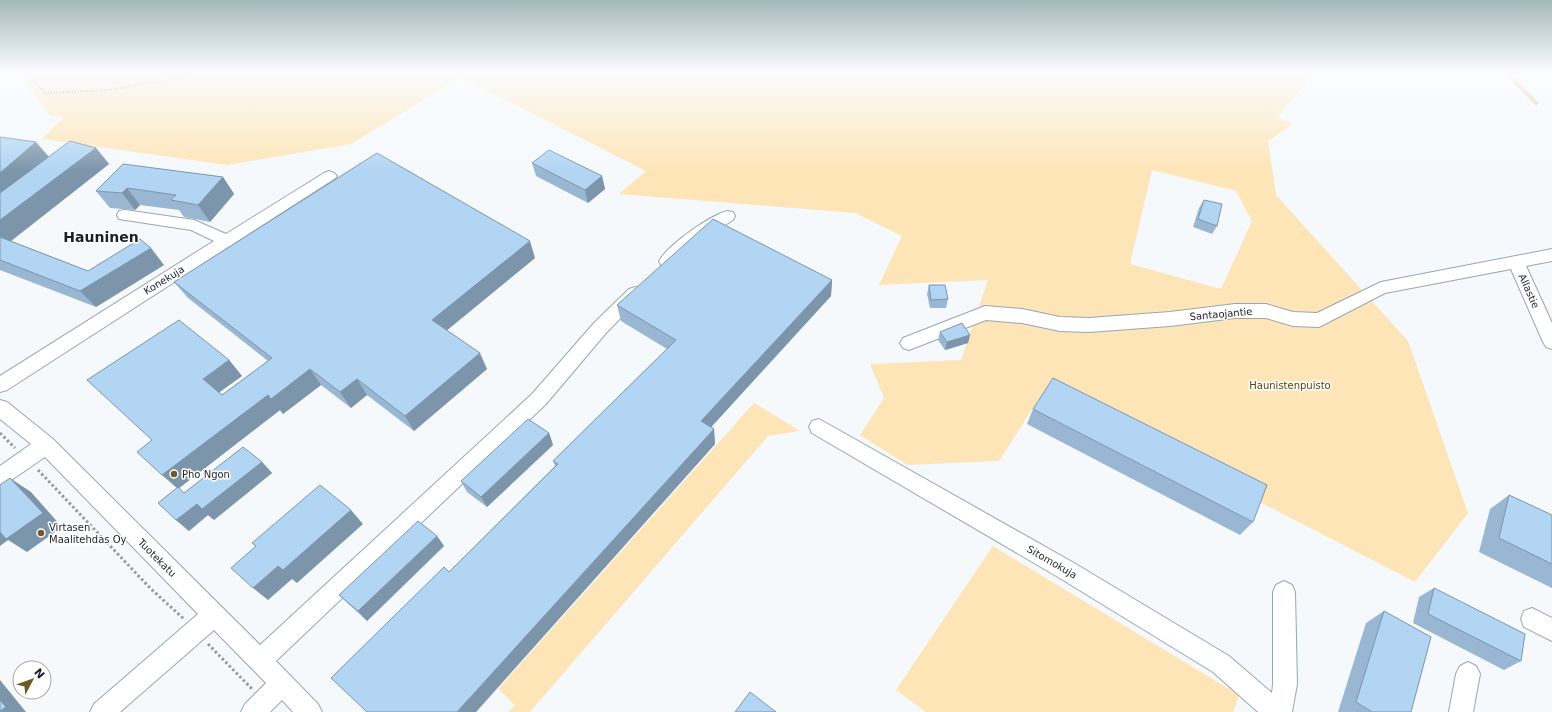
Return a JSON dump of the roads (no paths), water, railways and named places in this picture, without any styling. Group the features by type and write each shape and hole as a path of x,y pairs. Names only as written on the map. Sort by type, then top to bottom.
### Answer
{"street":[{"name":"Konekuja","path":"0,385 328,176"},
{"path":"125,215 194,225 227,241"},
{"path":"260,662 539,399 600,328 687,242 705,228 727,216"},
{"name":"Santaojantie","path":"909,343 985,313 1022,316 1060,324 1088,325 1170,319 1235,311 1266,311 1293,319 1319,320 1381,288 1552,254"},
{"name":"Allastie","path":"1516,262 1552,342"},
{"name":"Tuotekatu","path":"0,408 46,445 310,712"},
{"name":"Sitomokuja","path":"819,428 1066,570 1221,664 1276,712"},
{"path":"0,476 46,445"},
{"path":"1280,712 1285,684 1284,592"},
{"path":"102,712 214,615"},
{"path":"1532,619 1552,630"},
{"path":"1461,712 1468,674"},
{"path":"258,707 282,684"}],"place":[{"name":"Pho Ngon","path":"174,474"},
{"name":"Virtasen Maalitehdas Oy","path":"41,533"}],"district":[{"name":"Hauninen","path":"101,237"}],"park label":[{"name":"Haunistenpuisto","path":"1290,385"}]}
